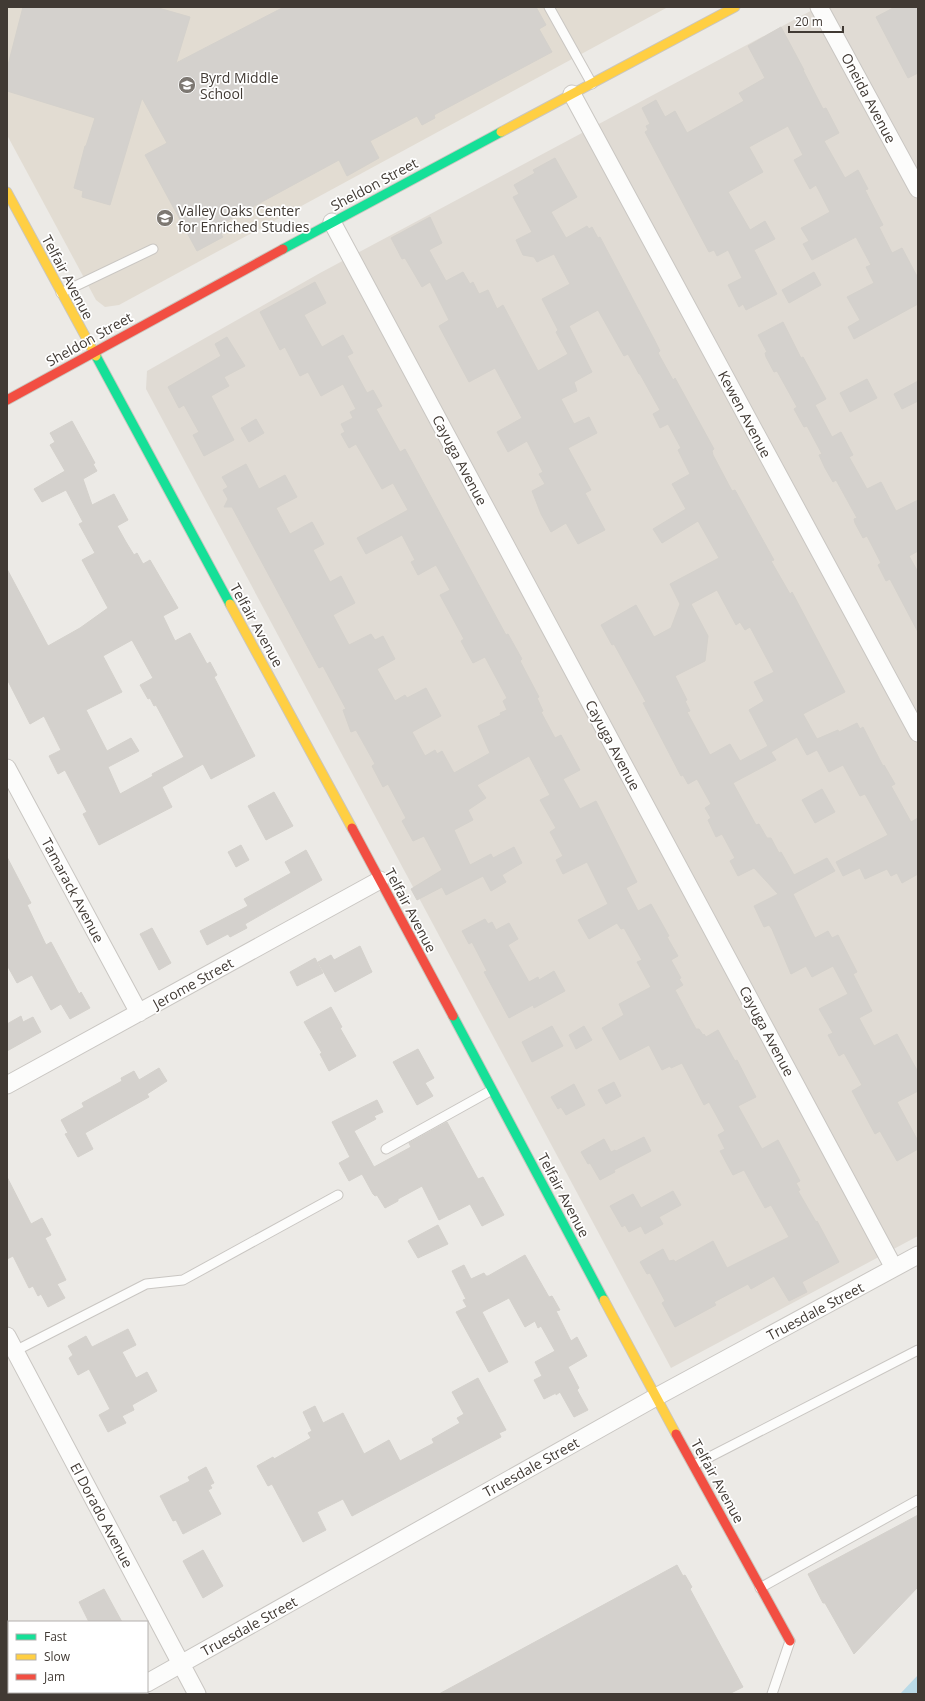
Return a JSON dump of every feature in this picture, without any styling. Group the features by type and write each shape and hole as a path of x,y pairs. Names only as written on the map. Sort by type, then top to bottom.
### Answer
{"street":[{"name":"Sheldon Street","path":"7,400 332,222 735,7"},
{"name":"Oneida Avenue","path":"819,7 918,189"},
{"name":"Kewen Avenue","path":"572,94 918,733"},
{"name":"Telfair Avenue","path":"7,192 380,880 656,1397 790,1641"},
{"name":"Cayuga Avenue","path":"332,222 894,1268"},
{"name":"Tamarack Avenue","path":"7,768 138,1013"},
{"name":"Jerome Street","path":"7,1085 380,880"},
{"name":"Truesdale Street","path":"148,1682 656,1397 918,1255"},
{"name":"El Dorado Avenue","path":"7,1336 197,1694"}],"lane":[{"path":"549,7 592,84"},
{"path":"61,293 153,248"},
{"path":"386,1149 492,1090"},
{"path":"15,1351 146,1284 183,1280 338,1195"},
{"path":"694,1465 918,1350"},
{"path":"760,1588 918,1500"},
{"path":"772,1694 790,1641"}],"shaded area":[{"name":"Valley Oaks Center for Enriched Studies","path":"7,7 668,7 119,305 105,307 96,300 7,135"},
{"path":"818,7 918,7 918,1236 671,1368 146,389 147,371 320,273"}],"water":[{"path":"918,1675 918,1694 900,1694"}],"building":[{"name":"Valley Oaks Center for Enriched Studies","path":"23,7 155,7 190,17 176,63 284,7 536,7 546,25 539,29 552,52 434,115 435,118 422,125 417,116 370,141 379,158 347,176 339,160 223,223 228,231 221,234 223,237 197,251 145,155 167,143 142,98 110,205 82,197 83,191 74,188 85,146 95,118 7,91 7,69"},
{"path":"895,7 918,7 918,73 908,78 876,17"},
{"path":"781,27 823,109 826,108 839,133 824,141 845,178 858,170 868,189 865,190 883,225 879,227 892,253 902,248 918,278 918,304 854,339 848,327 860,320 847,297 874,283 866,267 871,265 856,237 812,260 803,244 809,241 801,228 830,212 816,185 810,189 794,160 803,155 788,126 749,147 763,172 728,192 750,230 765,221 775,239 754,250 777,294 746,310 743,304 739,307 728,285 742,278 728,250 717,256 714,250 709,252 645,132 648,130 646,126 650,124 642,108 656,100 665,117 675,111 687,133 744,101 739,93 765,78 748,46"},
{"path":"555,158 577,197 551,212 566,238 587,226 589,229 592,227 598,238 600,237 660,351 658,353 673,380 675,378 714,449 712,451 713,455 732,491 735,490 774,560 771,561 790,594 792,592 845,692 803,714 817,739 838,730 839,732 857,723 860,729 863,727 883,766 884,765 895,784 891,786 911,822 918,818 918,874 902,883 897,873 891,876 887,869 865,879 860,868 843,876 836,862 888,835 865,794 860,796 843,765 829,772 817,750 807,755 797,737 771,752 776,760 733,783 756,825 759,824 767,838 771,838 794,875 827,858 835,871 793,894 815,938 828,931 832,938 838,935 857,972 853,974 872,1011 859,1018 874,1046 897,1034 918,1072 918,1091 897,1102 918,1141 918,1149 897,1161 880,1131 875,1134 852,1091 862,1085 844,1053 839,1056 828,1035 833,1033 819,1009 848,994 833,966 812,977 806,966 791,974 772,929 769,925 764,927 754,906 778,894 754,868 738,876 730,861 735,858 722,834 716,837 708,820 711,818 705,808 711,804 697,779 688,784 683,775 681,776 643,703 646,702 614,644 612,645 601,625 636,605 654,637 671,628 680,604 670,584 719,558 698,521 662,543 653,529 686,509 672,484 690,474 678,450 681,448 668,424 660,428 653,414 660,410 628,354 624,356 598,310 569,326 592,372 574,382 577,391 561,399 574,424 589,417 597,433 568,448 591,490 585,493 605,530 578,544 566,523 551,532 541,514 532,491 545,484 539,474 543,472 527,441 508,452 497,432 522,418 495,368 469,382 439,326 449,320 430,282 422,287 405,258 402,259 391,238 430,217 442,243 429,250 446,281 463,272 470,284 473,282 479,294 488,290 497,309 503,305 538,371 568,354 556,332 558,330 542,299 570,284 554,254 537,262 534,257 523,255 516,240 532,232 513,197 519,194 514,185 535,173 533,170","holes":["717,590 736,625 740,622 745,630 750,627 774,672 754,682 764,701 749,710 768,746 740,761 730,744 710,755 687,712 690,711 685,701 687,700 675,676 705,661 708,636 691,604"]},
{"path":"814,272 821,285 789,303 782,290"},
{"path":"315,282 326,303 304,315 322,347 343,335 353,353 347,356 367,393 373,390 382,406 376,409 400,452 405,449 506,635 508,634 522,659 520,661 539,697 537,698 543,711 541,712 555,738 561,735 580,770 563,779 580,809 596,801 637,882 626,888 638,911 651,904 669,936 667,937 678,956 671,960 681,978 679,979 683,985 675,990 696,1029 699,1029 706,1037 718,1030 735,1061 737,1060 756,1097 738,1106 762,1149 778,1140 800,1181 796,1183 800,1190 798,1191 816,1222 817,1221 839,1262 802,1282 807,1292 789,1301 774,1276 751,1289 748,1284 714,1302 716,1305 675,1327 662,1303 665,1301 650,1273 647,1274 640,1262 663,1249 669,1261 674,1260 675,1262 713,1241 727,1268 789,1237 771,1205 765,1208 744,1170 733,1175 720,1151 725,1149 718,1135 725,1131 709,1102 704,1105 682,1063 662,1070 649,1045 620,1060 602,1028 624,1015 619,1004 651,987 637,962 642,960 624,928 621,929 617,923 589,939 578,920 608,904 587,862 563,874 556,860 563,856 550,832 556,828 540,800 550,795 529,756 477,785 486,798 468,810 473,820 454,830 470,865 491,854 493,858 514,847 522,863 502,875 506,882 491,891 483,876 446,895 442,887 417,900 411,889 442,870 424,836 413,841 402,821 406,818 388,784 383,787 372,766 375,764 356,730 351,732 343,710 346,709 323,666 319,668 232,507 224,507 228,499 223,490 228,487 222,477 246,464 259,489 285,475 297,497 276,508 290,534 312,522 324,544 313,550 330,582 341,576 355,603 333,615 349,645 371,634 375,640 383,636 395,659 377,669 395,701 405,695 407,698 426,688 441,716 412,732 425,756 435,750 437,754 442,751 454,773 490,753 478,726 501,715 500,713 507,710 503,701 507,698 485,657 473,663 461,641 464,639 440,595 450,590 436,565 418,575 411,562 415,560 402,535 366,554 357,538 408,510 393,483 382,489 356,444 349,448 341,434 345,432 341,424 353,418 350,412 356,409 343,384 321,396 308,372 300,376 285,347 280,350 260,312"},
{"path":"783,322 801,358 803,357 826,399 815,405 832,437 841,432 853,455 849,457 867,489 881,482 896,511 918,500 918,551 909,556 918,572 918,632 890,579 886,581 878,565 881,563 867,536 863,538 855,523 854,519 857,518 836,480 833,482 825,468 819,455 822,454 807,426 804,427 794,409 797,407 777,371 774,372 766,357 765,353 767,352 758,335"},
{"path":"227,337 245,366 224,377 229,386 211,396 234,440 204,456 193,435 199,432 184,405 179,408 168,387 221,356 215,344"},
{"path":"867,379 877,398 850,412 840,393"},
{"path":"918,381 918,401 902,409 894,394"},
{"path":"256,419 264,433 249,442 241,428"},
{"path":"72,421 95,463 93,464 97,471 83,479 92,505 114,494 128,520 117,526 134,555 137,553 143,564 150,560 178,608 163,616 175,641 190,633 207,664 210,662 217,675 214,677 255,756 211,779 203,764 162,787 172,807 99,845 83,814 87,812 65,770 58,774 49,756 61,750 44,716 30,724 7,679 7,569 48,646 80,628 108,608 82,560 95,553 79,524 83,522 66,490 42,502 34,489 65,471 50,445 55,442 50,433","holes":["132,640 153,678 140,685 148,699 150,698 154,706 156,705 184,757 152,774 153,776 120,794 108,767 139,751 131,738 107,751 86,710 122,692 103,656"]},
{"path":"822,789 835,812 815,823 802,800"},
{"path":"274,792 293,826 266,840 248,806"},
{"path":"241,845 249,860 236,867 228,852"},
{"path":"306,850 322,880 245,924 247,928 230,937 228,934 207,945 200,931 248,906 244,899 291,873 285,862"},
{"path":"7,857 31,903 27,905 46,945 51,942 79,994 81,992 90,1008 70,1019 61,1004 51,1010 32,975 17,983 7,965"},
{"path":"485,919 488,924 492,922 496,930 509,923 518,939 508,945 529,982 538,977 539,980 554,971 565,991 534,1008 533,1005 509,1018 484,972 487,971 472,942 469,944 462,931"},
{"path":"152,928 171,963 159,970 140,934"},
{"path":"360,946 372,972 335,992 318,962 331,955 334,960"},
{"path":"315,958 323,973 297,986 290,972"},
{"path":"331,1007 342,1027 340,1028 356,1056 329,1071 320,1054 322,1053 304,1022"},
{"path":"21,1016 23,1022 33,1017 41,1032 7,1051 7,1024"},
{"path":"552,1026 563,1046 532,1062 522,1042"},
{"path":"584,1026 592,1040 576,1049 569,1035"},
{"path":"418,1049 434,1078 425,1083 433,1096 417,1105 393,1062"},
{"path":"159,1068 167,1081 147,1094 149,1097 85,1133 93,1149 78,1157 65,1134 68,1133 61,1120 84,1107 82,1103 122,1081 121,1078 134,1071 139,1080"},
{"path":"614,1082 621,1096 606,1104 598,1090"},
{"path":"574,1084 585,1105 566,1115 561,1107 558,1109 551,1097"},
{"path":"377,1100 383,1112 374,1116 376,1119 354,1131 374,1167 411,1147 409,1143 447,1122 478,1179 483,1177 504,1215 482,1226 470,1204 439,1220 422,1186 385,1208 377,1195 375,1196 373,1194 362,1174 349,1181 339,1163 350,1157 332,1122"},
{"path":"644,1137 651,1151 614,1170 615,1172 600,1180 590,1163 588,1164 581,1152 604,1139 611,1152"},
{"path":"7,1177 31,1224 42,1218 51,1235 45,1238 66,1280 57,1284 65,1298 48,1307 41,1294 38,1296 33,1286 29,1288 13,1256 7,1259"},
{"path":"673,1191 681,1205 659,1217 663,1224 645,1234 641,1226 629,1232 625,1225 622,1227 610,1206 633,1194 641,1208"},
{"path":"438,1225 448,1244 418,1258 408,1241"},
{"path":"525,1255 549,1297 552,1296 560,1310 556,1311 571,1341 577,1337 587,1356 568,1367 579,1388 577,1390 588,1410 574,1417 560,1392 544,1399 534,1380 542,1376 535,1362 555,1351 541,1326 538,1328 535,1321 525,1327 509,1298 482,1312 508,1362 489,1372 456,1312 467,1307 463,1300 466,1299 452,1271 464,1265 471,1279 484,1273 488,1276"},
{"path":"128,1329 136,1345 122,1352 136,1378 147,1372 157,1391 132,1405 134,1410 122,1416 126,1423 108,1432 99,1415 110,1409 89,1369 78,1375 69,1358 73,1355 68,1346 86,1336 92,1347"},
{"path":"478,1378 506,1430 499,1433 501,1437 352,1516 343,1499 317,1512 326,1530 303,1542 272,1484 268,1486 257,1466 273,1457 274,1459 311,1438 308,1433 312,1431 303,1412 315,1406 323,1423 343,1413 364,1454 389,1440 400,1461 434,1443 432,1439 460,1423 457,1418 464,1414 452,1392"},
{"path":"206,1467 214,1483 210,1485 212,1488 208,1490 221,1514 183,1534 176,1520 173,1521 160,1496 190,1481 188,1477"},
{"path":"918,1515 918,1587 854,1654 825,1603 823,1603 808,1574"},
{"path":"203,1550 223,1586 203,1598 183,1561"},
{"path":"677,1565 683,1576 685,1575 692,1587 690,1589 743,1687 729,1694 439,1694"},
{"path":"104,1589 121,1621 88,1621 79,1602"}],"traffic: fast":[{"path":"283,249 501,132"},
{"path":"96,356 230,604"},
{"path":"453,1016 604,1300"}],"traffic: slow":[{"path":"501,132 735,7"},
{"path":"7,192 96,356"},
{"path":"230,604 352,828"},
{"path":"604,1300 676,1434"}],"traffic: jam":[{"path":"7,400 283,249"},
{"path":"352,828 453,1016"},
{"path":"676,1434 790,1641"}],"place":[{"name":"Byrd Middle School","path":"187,85"},
{"name":"Valley Oaks Center for Enriched Studies","path":"165,218"}]}
